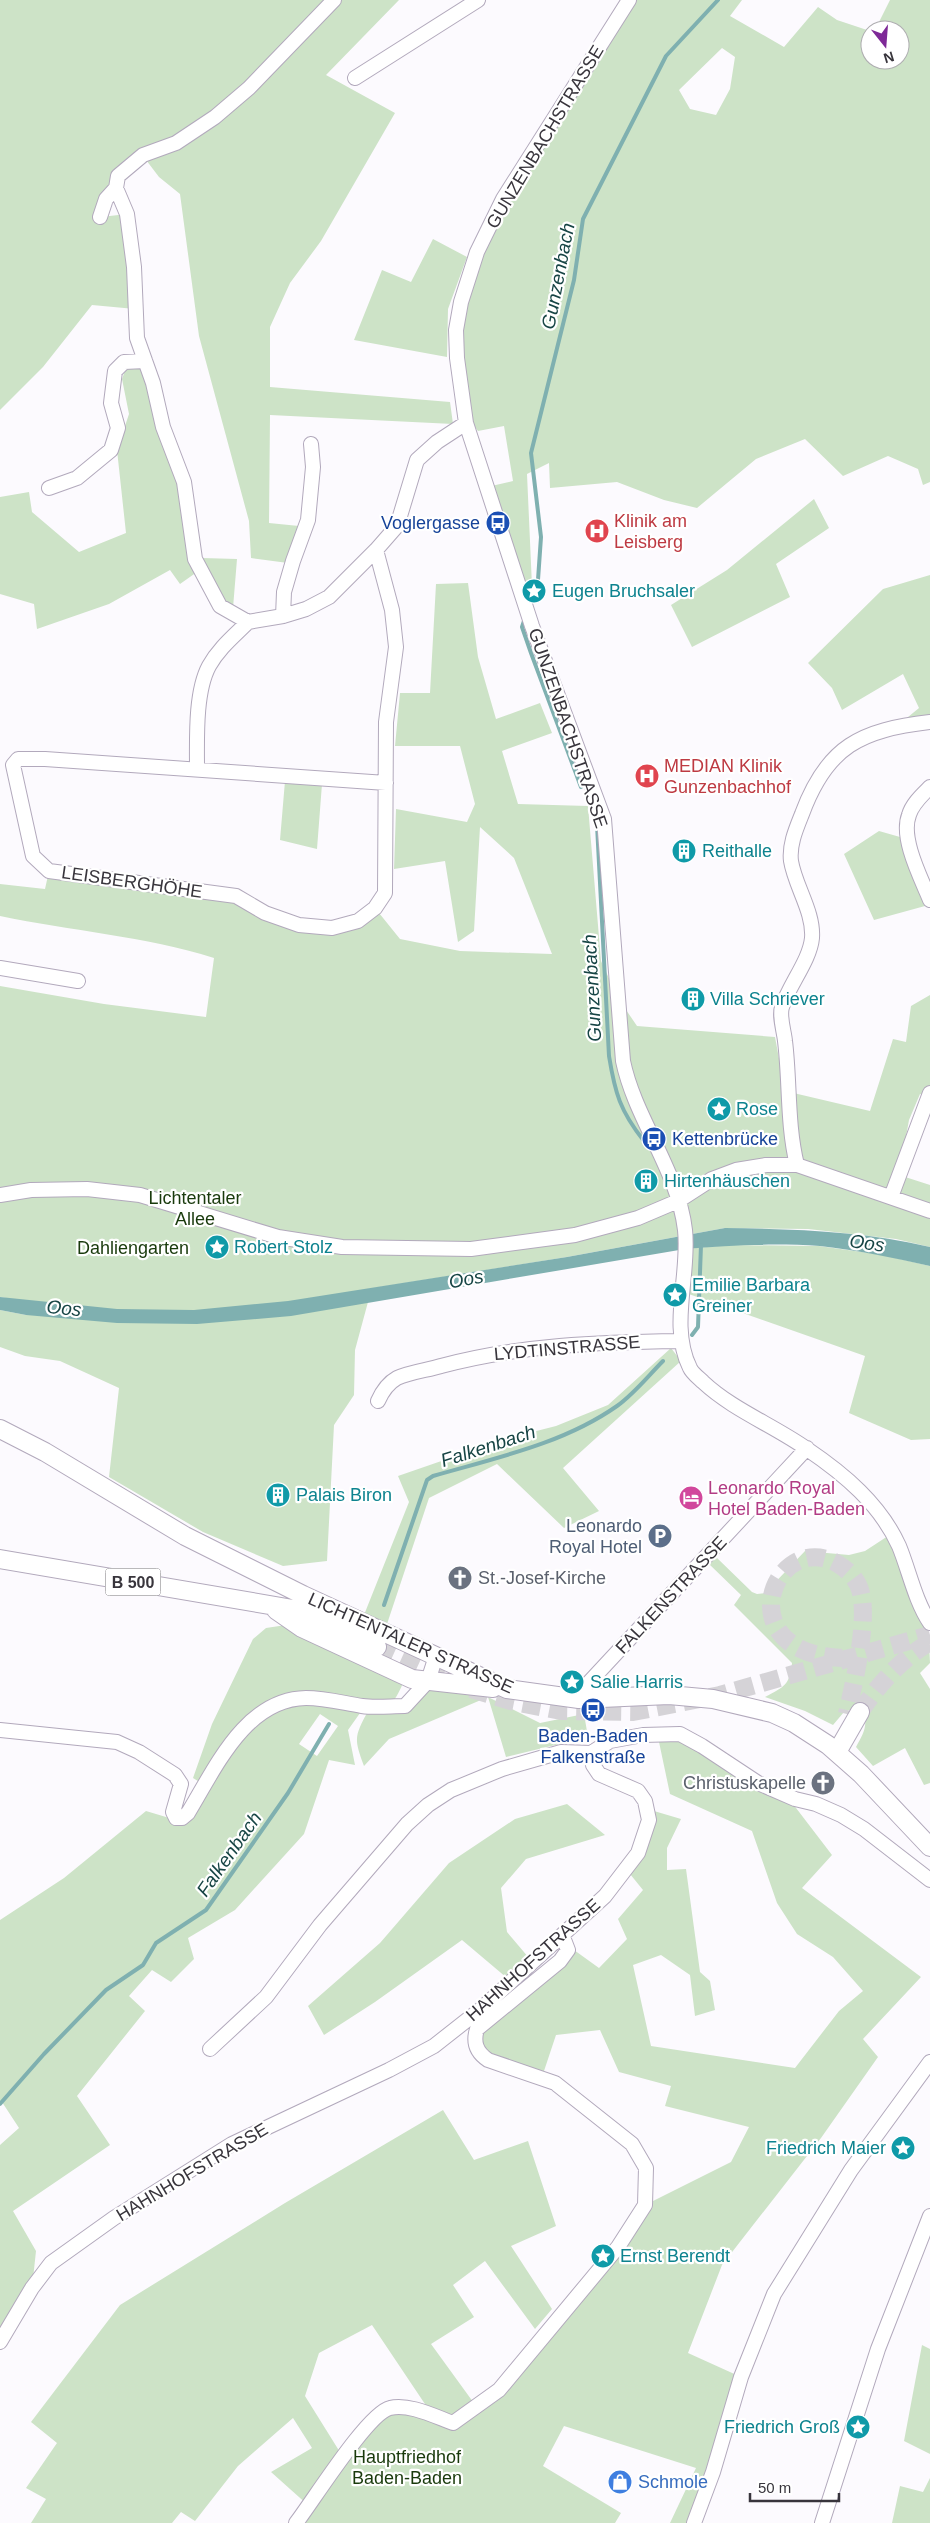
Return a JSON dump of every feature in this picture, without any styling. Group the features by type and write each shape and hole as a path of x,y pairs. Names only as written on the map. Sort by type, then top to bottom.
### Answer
{"main road":[{"name":"LICHTENTALER STRASSE","path":"0,1429 45,1452 185,1536 296,1592 507,1689 579,1699 669,1695 714,1699 772,1713 794,1723 833,1748 930,1847"},
{"name":"B 500","path":"0,1559 293,1609 377,1647"},
{"path":"266,1603 302,1628 412,1679 507,1689"},
{"path":"833,1748 840,1728 854,1713"}],"street":[{"path":"248,622 220,606 195,559 184,482 163,427 137,338 134,267 127,214 116,188 118,176 143,156 176,143 215,116 249,88 334,0"},
{"path":"355,78 478,0"},
{"name":"GUNZENBACHSTRASSE","path":"629,0 503,199 477,252 461,302 456,330 457,358 466,424 532,626 604,818 623,1061 627,1081 678,1201 685,1230 680,1341"},
{"path":"100,217 106,199 116,188"},
{"path":"49,488 78,478 111,450 118,428 111,403 115,371 124,362 145,361"},
{"path":"197,769 200,699 208,667 222,647 248,622 283,616 306,609 329,597 376,550 396,526 418,460 437,442 466,424"},
{"path":"283,616 284,592 292,561 308,520 313,467 311,444"},
{"name":"LEISBERGHÖHE","path":"376,550 392,610 396,647 386,722 386,783 385,893 375,908 358,921 332,928 299,925 265,913 236,896 49,871 33,856 13,765 15,757 45,758 386,783"},
{"path":"797,1165 793,1149 788,1065 781,1009 812,940 812,925 791,860 793,838 807,800 828,763 853,742 892,727 930,722"},
{"path":"930,787 908,815 906,826 912,855 930,900"},
{"path":"0,968 78,981"},
{"path":"891,1197 930,1092"},
{"path":"0,1195 31,1190 87,1189 140,1195 278,1237 342,1247 471,1249 596,1231 638,1218 678,1201 701,1184 736,1170 766,1164 797,1165 930,1211"},
{"name":"LYDTINSTRASSE","path":"378,1401 382,1392 397,1378 467,1359 516,1350 619,1341 680,1341"},
{"path":"680,1341 690,1370 720,1397 807,1448 860,1490 886,1522 898,1545 930,1623"},
{"name":"FALKENSTRASSE","path":"579,1699 582,1690 807,1448"},
{"path":"0,1730 117,1742 139,1752 175,1775 181,1784 173,1812 176,1818 182,1818 188,1813 235,1737 252,1720 290,1700 305,1698 330,1699 364,1706 405,1706 428,1682 436,1656"},
{"path":"210,2049 266,1997 320,1924 407,1824 428,1805 451,1790 502,1769 561,1752 591,1753 610,1741 643,1735 680,1734 702,1746 758,1783 795,1800 816,1804 841,1815 864,1829 930,1880"},
{"name":"HAHNHOFSTRASSE","path":"0,2342 32,2288 51,2263 114,2218 232,2144 389,2070 434,2046 481,2009 605,1896 638,1853 649,1820 645,1802 638,1791 599,1774 593,1766 591,1753"},
{"path":"296,2523 343,2457 380,2411 392,2407 405,2407 453,2424 499,2390 618,2246 645,2205 646,2168 632,2144 555,2083 488,2060 479,2053 474,2038 476,2029 560,1961 568,1950 562,1937"},
{"path":"694,2523 713,2472 741,2377 774,2294 846,2178 930,2062"},
{"path":"822,2523 878,2349 930,2216"}],"green space":[{"path":"0,0 399,0 326,75 395,113 321,241 290,283 270,327 270,387 450,402 453,424 270,415 269,523 299,526 288,563 251,558 249,521 199,336 180,194 159,177 143,156 118,176 101,217 127,214 135,309 92,305 43,367 0,410"},
{"path":"629,0 742,0 730,16 784,47 818,7 837,20 860,28 860,70 910,70 910,20 880,20 890,0 930,0 930,482 923,485 918,469 888,456 843,476 805,439 756,459 697,508 664,500 617,482 550,488 549,463 527,474 532,586 520,590 487,487 513,481 504,426 478,431 465,414 457,358 477,252","holes":["722,48 735,57 730,89 716,115 690,109 679,90"]},
{"path":"433,239 467,257 448,309 447,357 354,340 382,270 411,282"},
{"path":"143,364 184,482 197,572 180,584 170,570 109,604 37,629 34,604 0,594 0,497 29,492 32,512 79,552 126,533 117,450 129,414 122,379 126,368"},
{"path":"814,499 829,528 776,564 790,597 692,647 671,605 727,570"},
{"path":"202,558 237,559 233,608 222,602"},
{"path":"930,575 930,721 902,722 919,708 903,674 842,710 832,688 808,663 883,589"},
{"name":"Lichtentaler Allee","path":"468,583 478,657 496,719 540,703 552,733 502,751 518,804 588,806 601,961 618,998 637,1026 775,1037 785,1091 870,1111 893,1039 906,1042 911,1006 930,995 930,1097 920,1094 909,1120 899,1175 930,1185 930,1247 896,1239 808,1229 725,1228 567,1257 368,1289 368,1302 355,1350 354,1395 334,1425 327,1561 283,1566 203,1532 109,1477 119,1388 60,1361 25,1356 0,1347 0,1310 26,1315 29,1302 0,1297 0,986 104,1004 206,1017 214,958 161,944 0,916 0,884 45,889 49,871 236,896 265,913 332,928 375,908 400,939 460,951 552,954 514,858 480,827 474,931 458,942 445,861 394,869 396,809 467,822 475,804 460,746 395,746 400,693 430,693 436,584"},
{"path":"285,781 322,784 317,849 280,840"},
{"path":"879,831 900,837 925,906 874,920 844,854"},
{"path":"729,1245 819,1246 883,1255 930,1266 930,1439 911,1440 849,1413 865,1356 683,1292 685,1249"},
{"path":"671,1348 681,1361 563,1468 599,1511 564,1528 497,1464 429,1498 386,1627 364,1615 409,1502 398,1476 505,1439 556,1426 608,1405"},
{"path":"888,1536 928,1620 930,1663 920,1673 930,1689 930,1783 924,1785 905,1748 873,1766 856,1747 865,1727 864,1714 853,1709 844,1712 833,1725 805,1711 765,1697 777,1691 788,1681 792,1663 734,1605 741,1595 709,1564 716,1557 752,1592 757,1594 765,1593 805,1551 849,1555 865,1551"},
{"path":"286,1625 403,1683 393,1701 380,1706 365,1706 348,1730 355,1765 329,1760 304,1834 235,1910 188,1938 194,1959 171,1982 152,1970 129,1996 145,2011 77,2096 110,2145 13,2211 36,2251 32,2288 0,2342 0,2145 19,2128 2,2102 0,2104 0,1920 64,1878 146,1811 176,1820 206,1786 193,1778 212,1724 253,1639 266,1628","holes":["320,1714 338,1726 317,1756 299,1744"]},
{"path":"430,1685 488,1697 389,1739 364,1766 358,1749 357,1737 369,1709 410,1708"},
{"path":"488,1697 540,1723 584,1714 588,1737 506,1757"},
{"name":"Hauptfriedhof Baden-Baden","path":"680,1740 793,1804 832,1855 802,1888 921,1977 863,2039 878,2057 821,2138 722,2265 688,2353 741,2377 695,2523 670,2523 696,2468 564,2426 543,2466 621,2513 615,2523 296,2523 309,2506 271,2472 312,2448 293,2418 238,2466 195,2521 181,2512 172,2523 31,2523 46,2499 26,2488 57,2443 31,2422 120,2305 285,2203 443,2110 474,2160 528,2141 556,2226 511,2246 552,2309 535,2329 485,2261 453,2285 474,2317 431,2344 476,2406 499,2390 645,2205 731,2162 749,2127 665,2106 671,2086 619,2072 600,2030 556,2035 543,2074 488,2060 474,2038 574,1950 599,1968 627,1939 618,1919 643,1890 630,1874 647,1844 652,1829 654,1811 681,1819 667,1848 667,1870 686,1869 700,1972 710,1981 715,2010 695,2016 690,1975 661,1955 633,1965 651,2046 795,2068 839,2011 863,1991 833,1957 797,1934 777,1903 752,1831 670,1794 659,1742","holes":["372,2325 433,2416 380,2411 343,2457 305,2396 319,2353"]},
{"path":"567,1804 605,1835 526,1859 501,1888 507,1932 529,1958 507,1978 462,1940 375,2002 324,2035 308,2006 380,1943 449,1863 515,1819"},
{"path":"922,2345 930,2349 930,2454 904,2441"},
{"path":"930,2478 930,2523 892,2523 900,2486 923,2492"}],"water":[{"name":"Oos","path":"725,1228 777,1229 879,1237 930,1247 930,1266 862,1252 820,1246 735,1246 685,1249 291,1316 197,1324 117,1323 26,1315 0,1310 0,1297 117,1309 194,1310 288,1301 567,1257"}],"waterway":[{"name":"Gunzenbach","path":"537,594 541,537 531,453 574,280 583,219 666,56 718,0"},
{"name":"Gunzenbach","path":"525,618 522,627 581,787"},
{"name":"Gunzenbach","path":"597,825 609,1056 616,1091 624,1111 644,1141"},
{"name":"Falkenbach","path":"692,1335 698,1327 701,1245"},
{"name":"Falkenbach","path":"384,1605 427,1480 433,1476 504,1456 551,1440 596,1419 623,1401 663,1361"},
{"name":"Falkenbach","path":"0,2104 44,2054 106,1990 143,1965 156,1943 206,1910 288,1793 329,1724"}],"tunnel":[{"path":"842,1658 805,1651 783,1636 772,1616 772,1595 780,1576 795,1562 815,1557 838,1564 852,1576 860,1588 863,1620 847,1714"},
{"path":"471,1689 514,1702 561,1711 633,1712 720,1695 930,1635"},
{"path":"860,1712 891,1673 909,1656 930,1642"},
{"path":"377,1647 445,1678"}],"place":[{"name":"Voglergasse","path":"498,523"},
{"name":"Klinik am Leisberg","path":"597,531"},
{"name":"Eugen Bruchsaler","path":"534,591"},
{"name":"MEDIAN Klinik Gunzenbachhof","path":"647,776"},
{"name":"Reithalle","path":"684,851"},
{"name":"Villa Schriever","path":"693,999"},
{"name":"Rose","path":"719,1109"},
{"name":"Kettenbrücke","path":"654,1139"},
{"name":"Hirtenhäuschen","path":"646,1181"},
{"name":"Robert Stolz","path":"217,1247"},
{"name":"Emilie Barbara Greiner","path":"675,1295"},
{"name":"Palais Biron","path":"278,1495"},
{"name":"Leonardo Royal Hotel Baden-Baden","path":"691,1498"},
{"name":"Leonardo Royal Hotel","path":"660,1536"},
{"name":"St.-Josef-Kirche","path":"460,1578"},
{"name":"Salie Harris","path":"572,1682"},
{"name":"Baden-Baden Falkenstraße","path":"593,1710"},
{"name":"Christuskapelle","path":"823,1783"},
{"name":"Friedrich Maier","path":"903,2148"},
{"name":"Ernst Berendt","path":"603,2256"},
{"name":"Friedrich Groß","path":"858,2427"},
{"name":"Schmole","path":"620,2482"}],"park label":[{"name":"Dahliengarten","path":"133,1248"}]}
